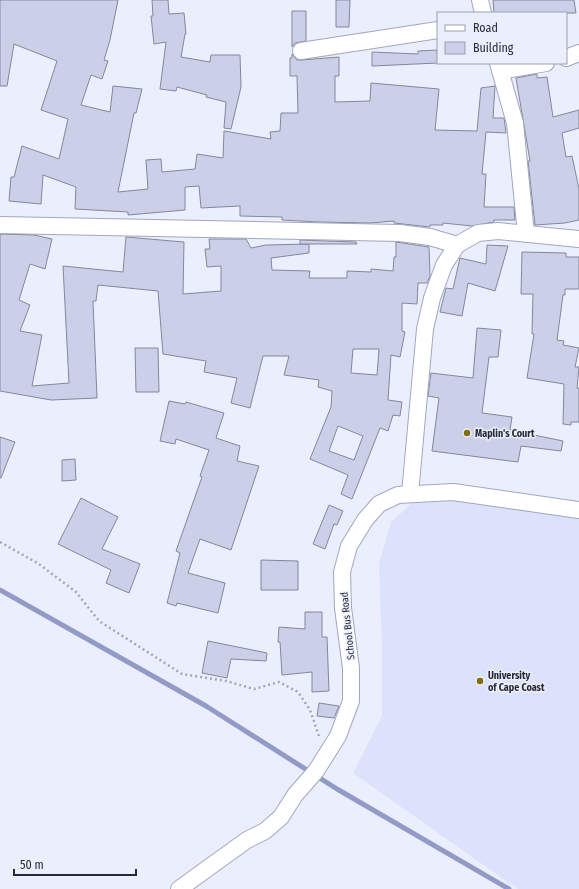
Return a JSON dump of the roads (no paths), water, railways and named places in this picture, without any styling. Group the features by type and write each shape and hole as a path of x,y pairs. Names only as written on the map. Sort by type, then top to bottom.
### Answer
{"street":[{"path":"480,0 483,12"},
{"path":"300,51 437,30"},
{"path":"567,58 579,53"},
{"path":"526,234 515,123 499,67 534,64"},
{"path":"0,225 400,233 430,237 457,245"},
{"path":"410,494 425,329 444,265 457,245 478,233 498,231 579,239"},
{"name":"School Bus Road","path":"179,889 247,840 265,831 281,817 295,795 316,771 338,736 351,701 351,668 343,608 342,572 349,546 365,520 379,504 398,496 410,494 454,492 579,510"}],"waterway":[{"path":"0,590 206,706 337,789 509,889"}],"place":[{"name":"Maplin's Court","path":"467,433"},
{"name":"University of Cape Coast","path":"480,681"}]}
